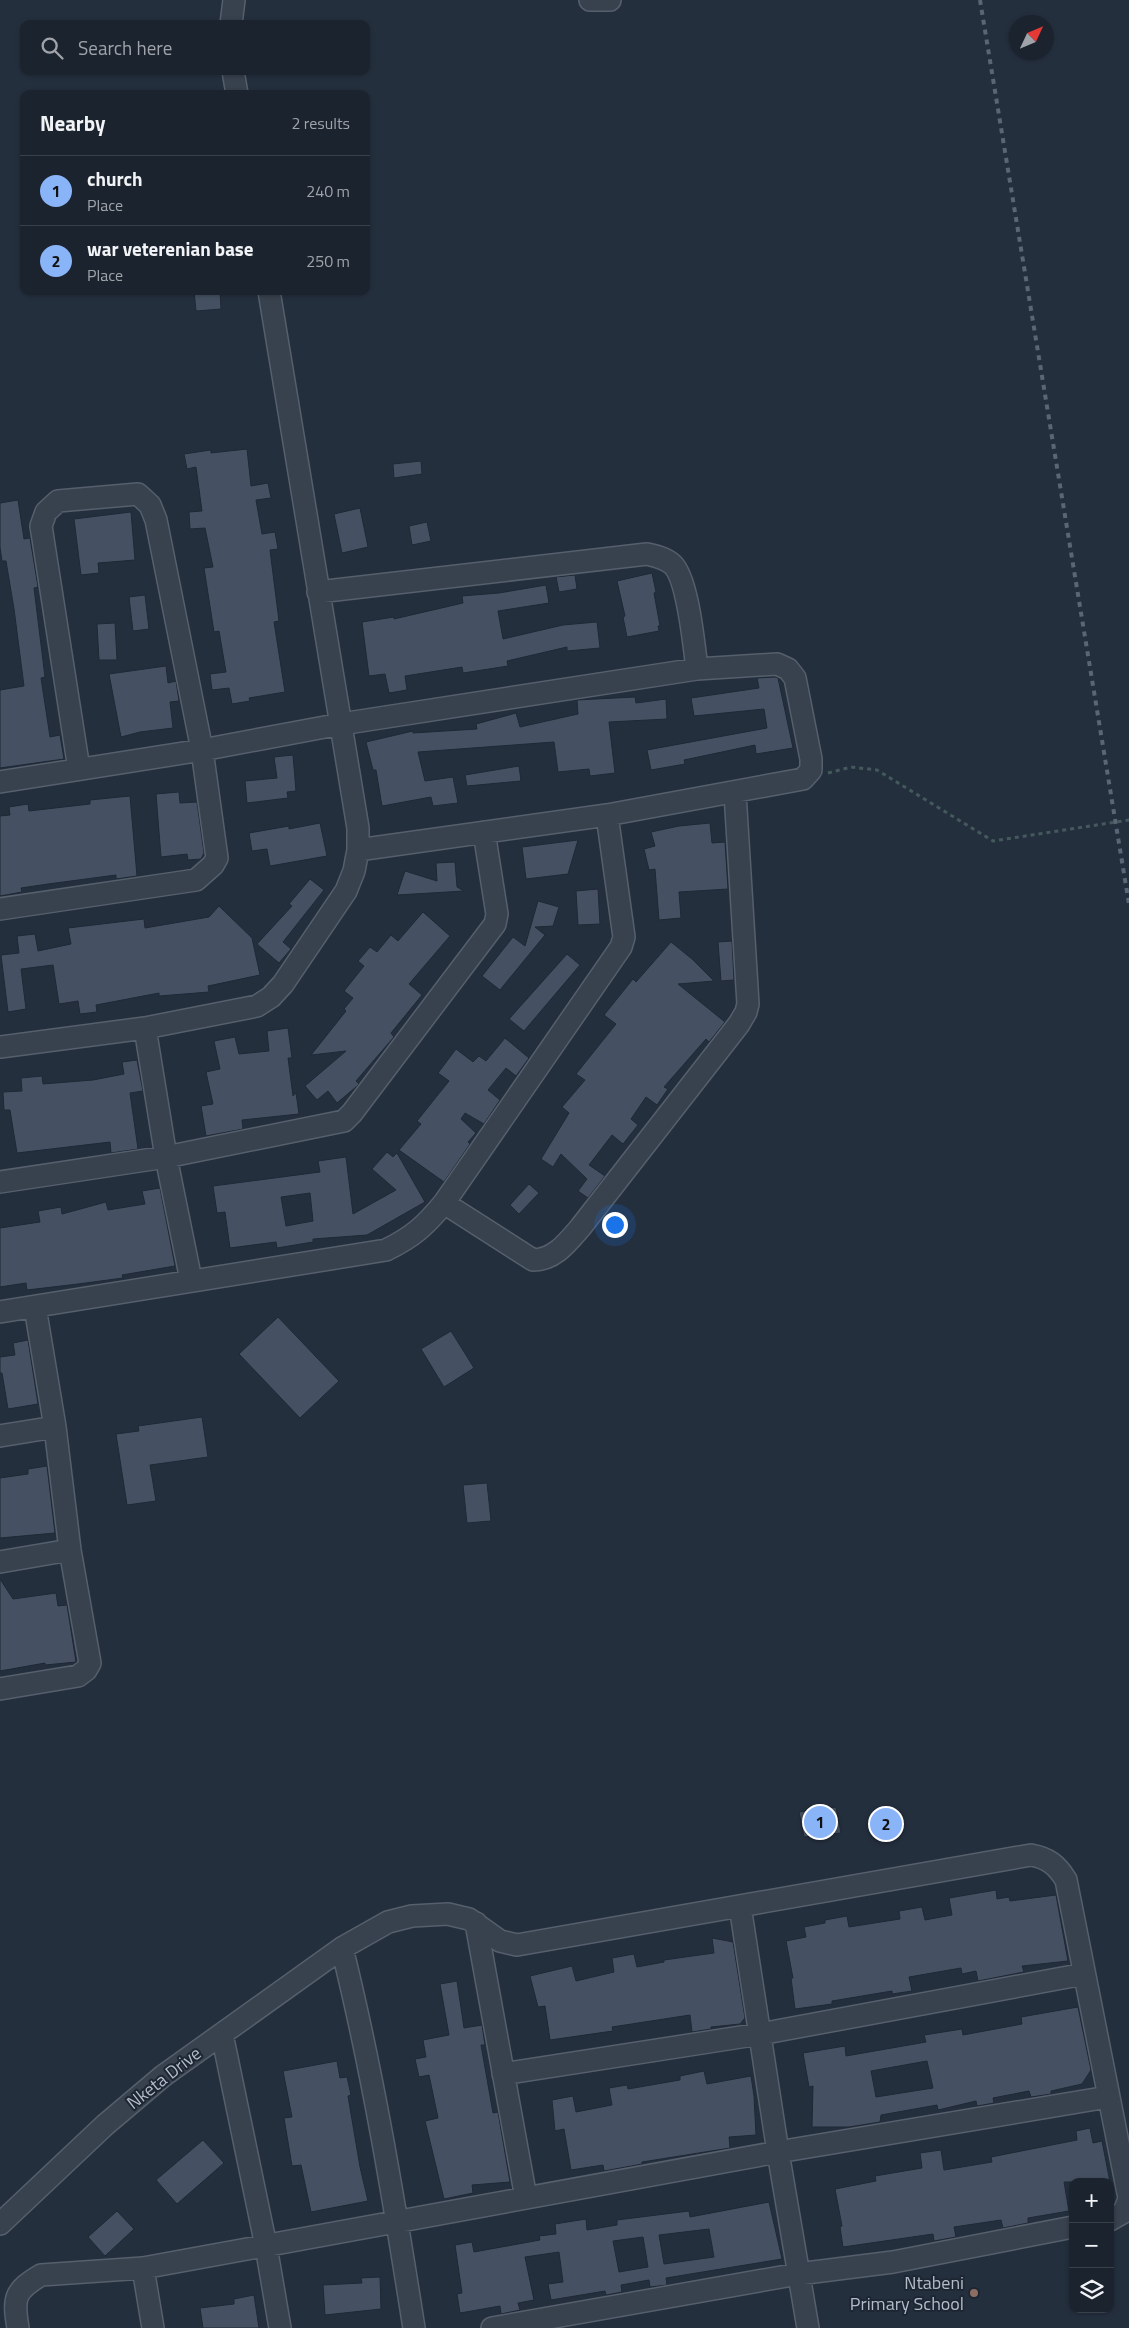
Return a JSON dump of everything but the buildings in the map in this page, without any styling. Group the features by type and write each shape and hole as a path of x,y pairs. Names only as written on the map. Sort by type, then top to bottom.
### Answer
{"street":[{"path":"232,20 234,0"},
{"path":"590,0 610,0"},
{"path":"234,75 236,90"},
{"path":"0,1047 145,1028 257,1006 271,997 283,984 346,891 354,871 358,850 356,805 318,592 270,295"},
{"path":"0,909 196,880 217,858 202,750 154,512 145,499 138,494 58,501 46,512 41,526 79,769"},
{"path":"318,592 647,554 673,564 679,572 691,623 697,669"},
{"path":"0,782 202,750 341,724 697,669 777,664 788,669 795,678 811,759 811,770 803,779 607,815 358,850"},
{"path":"444,1202 533,1260 543,1260 566,1244 580,1228 740,1024 748,1004 735,793"},
{"path":"0,1312 386,1250 418,1232 444,1202 621,947 624,937 607,815"},
{"path":"0,1182 166,1157 339,1123 352,1113 495,924 497,914 484,832"},
{"path":"145,1028 166,1157 191,1280"},
{"path":"0,1689 78,1676 90,1663 70,1550 55,1427 35,1307"},
{"path":"0,1436 55,1427"},
{"path":"0,1562 70,1550"},
{"name":"Nketa Drive","path":"0,2224 105,2125 163,2076 342,1948 388,1922 412,1916 448,1914 469,1919 500,1941 517,1945 1031,1855 1052,1862 1066,1880 1129,2199"},
{"path":"740,1906 778,2152 808,2328"},
{"path":"476,1923 526,2198"},
{"path":"342,1948 357,2008 398,2221 414,2328"},
{"path":"503,2074 760,2034 1084,1974"},
{"path":"222,2034 266,2246 280,2328"},
{"path":"18,2328 14,2307 17,2293 27,2283 41,2275 143,2268 778,2152 1108,2096"},
{"path":"1114,2219 1121,2216 1129,2199"},
{"path":"492,2328 798,2274 893,2262 1069,2228"},
{"path":"143,2268 153,2328"}],"path":[{"path":"803,779 851,767 877,770 993,841 1129,820"}],"railway":[{"path":"980,0 1129,904"}],"place":[{"name":"church","path":"820,1822"},
{"name":"war veterenian base","path":"886,1824"},
{"name":"Ntabeni Primary School","path":"974,2293"}]}
